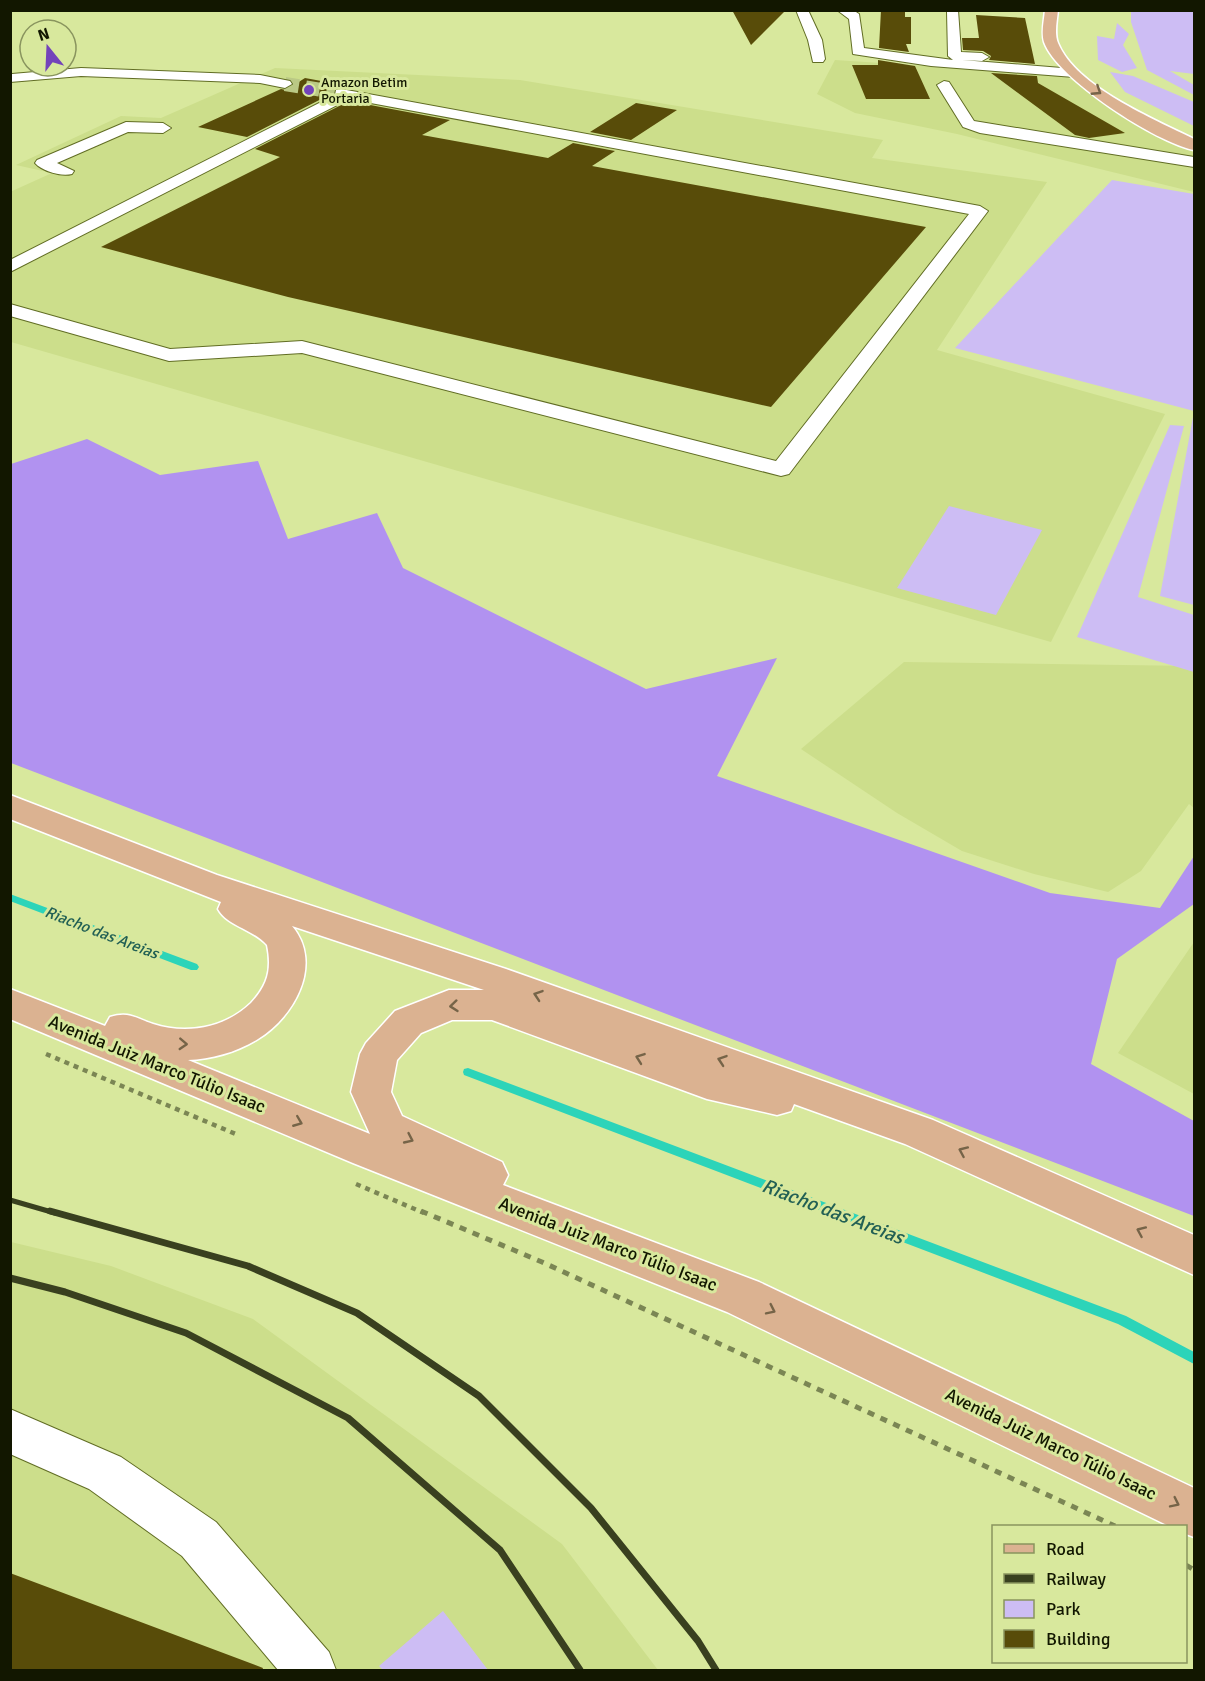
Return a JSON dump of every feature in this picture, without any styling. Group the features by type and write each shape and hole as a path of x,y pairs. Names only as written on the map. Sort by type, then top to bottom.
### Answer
{"main road":[{"path":"1052,10 1049,31 1051,44 1056,54 1074,73 1128,111 1194,145"},
{"path":"10,806 205,884 493,979 919,1132 1194,1255"},
{"path":"10,811 59,847 257,917 283,938 290,969 277,1002 244,1029 200,1044 156,1042 10,981"},
{"name":"Avenida Juiz Marco Túlio Isaac","path":"10,1004 368,1150 720,1288 1194,1513"},
{"path":"720,1288 616,1228 474,1170 387,1128 371,1092 379,1054 408,1022 449,1005 494,1005 707,1083 919,1132"}],"street":[{"path":"843,10 855,17 858,51 910,57 931,62 1074,73"},
{"path":"800,11 815,40 818,59"},
{"path":"953,12 954,56 1033,59 1040,70"},
{"path":"11,79 81,72 260,79 285,84"},
{"path":"944,85 968,124 980,128 1194,162"},
{"path":"10,267 344,94 980,211 781,469 302,347 169,355 10,310"},
{"path":"66,171 44,163 126,127 163,128"},
{"path":"1144,154 1176,135"},
{"path":"10,1431 105,1473 199,1539 311,1671"}],"path":[{"path":"40,1051 246,1138"},
{"path":"345,1179 542,1262 1111,1525"}],"shaded area":[{"path":"835,60 1063,75 1194,153 1194,192 957,134 855,113 817,94"},
{"path":"275,68 520,80 883,140 872,158 1047,182 937,350 1165,414 1051,642 11,342 10,192 52,173 16,165 121,116 161,118"},
{"path":"87,439 160,475 258,461 288,539 377,513 403,568 646,689 777,658 717,776 1050,893 1160,908 1194,856 1194,904 1117,959 1091,1064 1194,1121 1194,1216 11,763 11,464"},
{"path":"904,662 1194,666 1194,808 1189,804 1141,871 1108,892 1034,874 962,851 897,813 801,749"},
{"path":"1194,942 1194,1094 1118,1053"},
{"path":"11,1242 111,1266 253,1319 562,1544 658,1670 11,1670"}],"green space":[{"path":"1131,11 1194,11 1194,74 1170,71 1194,85 1194,95 1147,70 1131,22"},
{"path":"1117,23 1129,34 1123,45 1137,68 1122,72 1098,60 1097,36 1114,39"},
{"path":"1110,72 1133,76 1194,102 1194,126 1125,92"},
{"path":"1112,180 1194,194 1194,411 955,348"},
{"path":"1194,418 1194,605 1160,596"},
{"path":"1170,425 1184,426 1138,597 1194,615 1194,672 1077,637"},
{"path":"949,506 1042,530 996,615 897,588"},
{"path":"443,1611 488,1670 383,1670 379,1666"}],"building":[{"path":"732,10 786,10 751,45"},
{"path":"881,10 905,10 905,17 911,17 911,44 906,44 909,52 879,48"},
{"path":"976,15 1025,18 1035,64 989,60 991,56 983,51 963,50 962,38 979,38"},
{"path":"878,60 915,66 930,99 866,99 852,65 878,65"},
{"path":"991,73 1037,76 1038,83 1125,133 1089,138 1075,135"},
{"path":"305,78 354,87 336,88 333,93 247,137 198,127 281,89 286,90"},
{"path":"349,101 450,120 422,135 548,158 573,143 615,151 592,166 926,227 771,407 288,297 101,247 280,157 255,149"},
{"path":"636,103 677,110 631,140 590,132"},
{"path":"10,1573 263,1668 262,1671 10,1671"}],"waterway":[{"name":"Riacho das Areias","path":"10,897 194,967"},
{"name":"Riacho das Areias","path":"468,1072 1122,1320 1194,1358"}],"tunnel":[{"path":"285,84 341,93"}],"railway":[{"path":"10,1200 55,1213"},
{"path":"50,1211 248,1266 357,1313 479,1396 591,1508 698,1641 716,1670"},
{"path":"10,1278 65,1292 186,1333 348,1418 500,1550 580,1670"}],"place":[{"name":"Amazon Betim Portaria","path":"309,90"}]}
